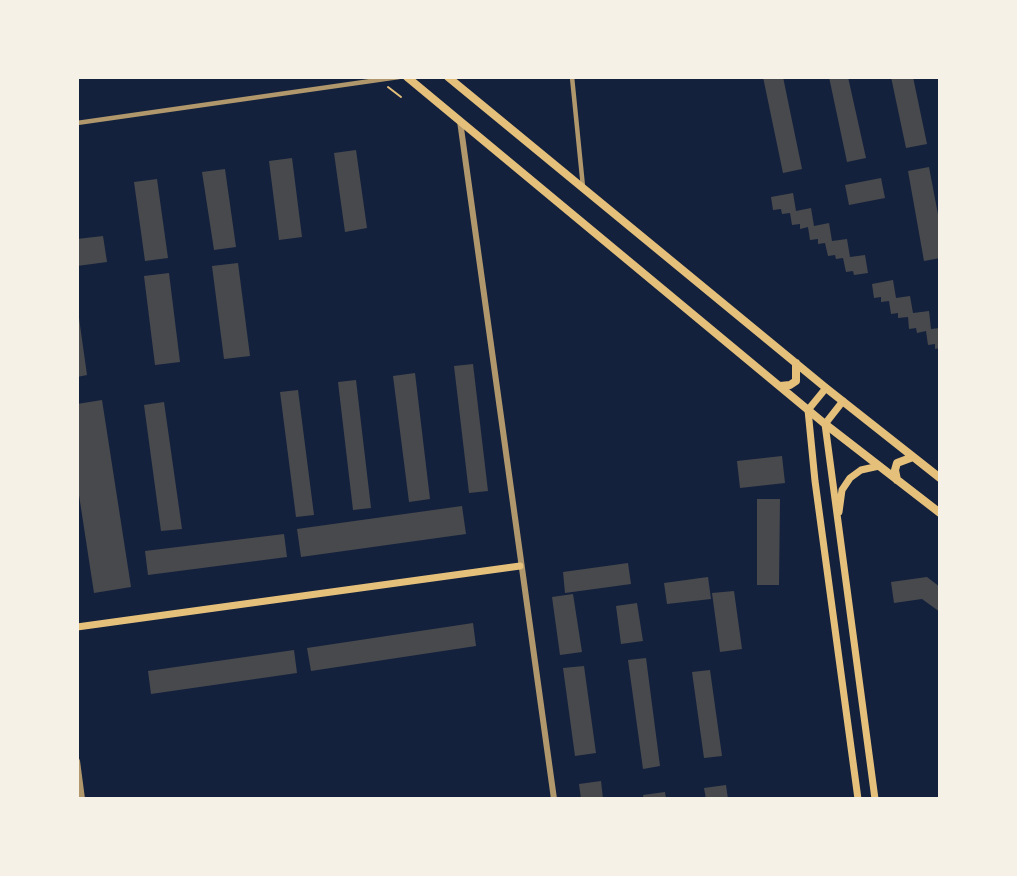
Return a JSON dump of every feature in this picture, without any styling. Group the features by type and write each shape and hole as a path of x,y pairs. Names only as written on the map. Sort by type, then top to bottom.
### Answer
{"main road":[{"path":"407,77 460,118 825,424 940,513"},
{"path":"448,77 826,388 940,478"},
{"path":"780,387 796,381 796,363"},
{"path":"826,388 808,410 815,481 859,799"},
{"path":"843,401 825,424 875,799"},
{"path":"897,480 897,463 913,457"},
{"path":"838,519 842,491 850,478 861,470 879,466"},
{"path":"77,627 520,566"}],"street":[{"path":"77,123 399,77"},
{"path":"572,77 583,188"},
{"path":"460,118 554,799"},
{"path":"77,761 82,799"}],"path":[{"path":"378,80 401,97"}],"building":[{"path":"763,77 783,77 802,169 783,173"},
{"path":"829,77 848,77 866,158 847,162"},
{"path":"891,77 913,77 927,144 906,148"},
{"path":"356,150 367,228 345,232 334,153"},
{"path":"292,158 302,237 279,240 269,161"},
{"path":"929,167 940,225 940,258 924,261 908,171"},
{"path":"225,169 236,247 214,250 202,172"},
{"path":"881,178 885,198 849,205 845,185"},
{"path":"157,179 168,258 145,261 134,182"},
{"path":"793,193 796,211 811,208 814,226 829,223 832,241 847,239 850,257 865,255 868,273 854,275 853,271 846,272 843,258 828,256 825,243 818,244 818,239 810,240 808,227 800,229 800,224 792,225 790,213 782,214 781,209 773,210 771,197"},
{"path":"103,236 107,262 77,266 77,239"},
{"path":"238,263 250,356 224,359 212,266"},
{"path":"169,273 180,362 155,365 144,276"},
{"path":"893,280 896,298 910,296 913,313 929,311 931,329 940,328 940,348 935,349 935,344 928,345 926,331 917,333 916,328 909,329 908,317 898,318 898,313 891,314 889,301 881,302 881,297 874,298 872,284"},
{"path":"79,318 87,375 77,377 77,319"},
{"path":"473,364 488,491 469,493 454,366"},
{"path":"415,373 430,499 409,502 393,376"},
{"path":"356,380 371,508 353,510 338,382"},
{"path":"298,390 314,515 296,517 280,392"},
{"path":"102,400 131,587 94,593 77,482 77,404"},
{"path":"164,402 182,529 161,531 144,405"},
{"path":"782,456 785,483 740,488 737,461"},
{"path":"757,499 780,499 779,585 757,585"},
{"path":"462,506 466,534 301,557 297,529"},
{"path":"284,534 287,557 148,575 145,551"},
{"path":"628,563 631,584 565,593 563,572"},
{"path":"708,577 711,599 667,604 664,583"},
{"path":"927,577 940,587 940,612 922,599 894,603 891,582"},
{"path":"734,591 742,649 720,652 712,593"},
{"path":"573,594 582,652 560,655 552,597"},
{"path":"637,603 643,641 621,644 616,606"},
{"path":"473,623 476,646 311,671 307,648"},
{"path":"294,650 297,673 151,694 148,671"},
{"path":"646,658 660,766 643,769 628,660"},
{"path":"584,666 596,753 575,756 563,668"},
{"path":"710,670 722,756 704,758 692,672"},
{"path":"601,781 603,799 581,799 579,784"},
{"path":"726,785 728,799 706,799 704,788"},
{"path":"665,792 666,799 644,799 643,795"}]}
